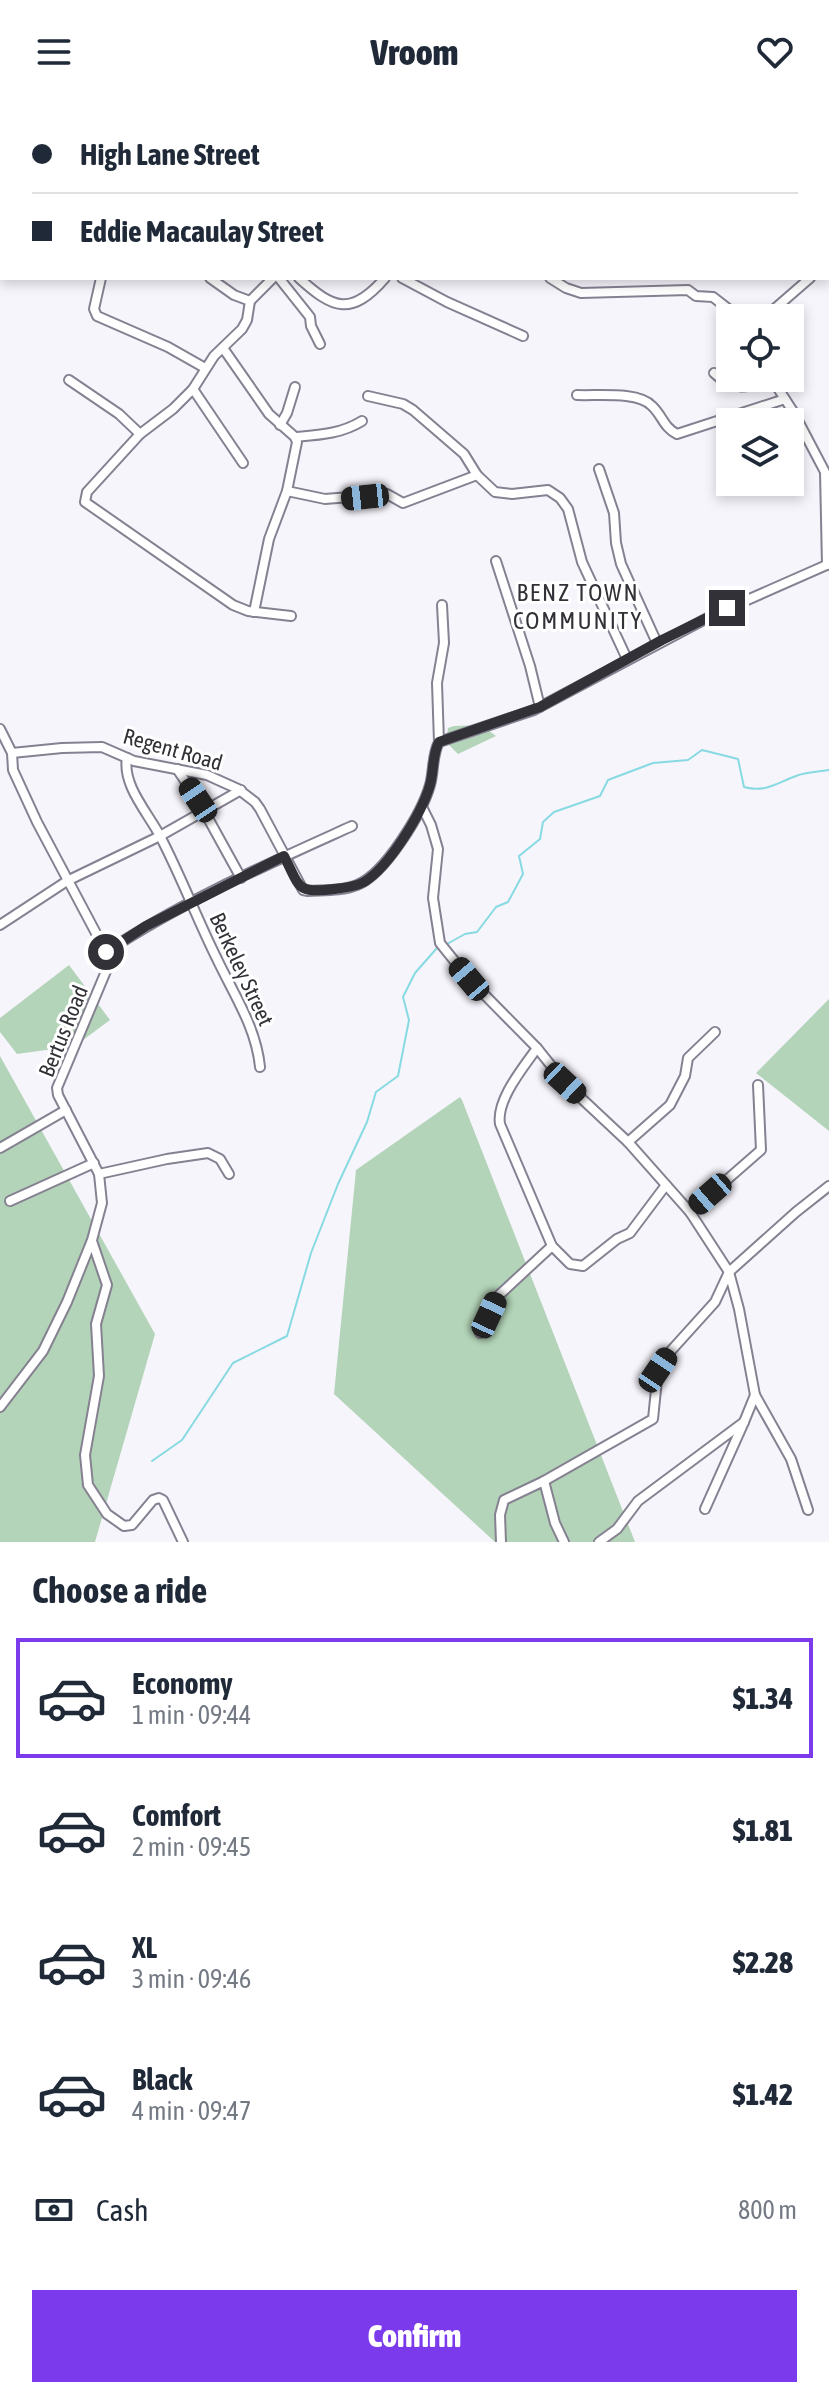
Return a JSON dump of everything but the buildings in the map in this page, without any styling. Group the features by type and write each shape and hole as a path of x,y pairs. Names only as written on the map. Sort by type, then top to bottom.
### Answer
{"street":[{"path":"101,280 94,309 97,316 168,347 205,368"},
{"path":"213,280 234,295 250,301"},
{"path":"271,280 250,301 242,329 205,368 193,389 140,434 87,492 85,502 233,605 254,612 291,616"},
{"path":"281,280 310,317 320,344"},
{"path":"301,280 319,296 343,306 358,303 383,280"},
{"path":"406,280 523,336"},
{"path":"553,280 581,293 688,290 696,296 713,297 722,304"},
{"path":"780,304 808,280"},
{"path":"223,348 269,414 295,437 298,448 287,491 269,539 254,612"},
{"path":"69,380 119,414 140,434"},
{"path":"280,425 295,387"},
{"path":"193,389 243,463"},
{"path":"439,742 540,707 713,615 828,565 825,472 780,392"},
{"path":"577,395 644,399 653,406 667,428 677,434 785,399"},
{"path":"368,396 403,404 413,410 464,454 477,475 495,492 512,494 548,490 565,503 582,562 627,659"},
{"path":"295,437 327,435 362,421"},
{"path":"599,469 614,513 621,564 657,643"},
{"path":"287,491 325,499 387,494 403,503 477,475"},
{"path":"496,561 540,707"},
{"path":"442,605 444,643 437,683 439,742 430,786 422,807 438,849 433,898 443,947 469,979 537,1048 565,1083 628,1142 690,1212 729,1272 755,1395 791,1459 808,1510"},
{"path":"0,729 12,753 16,777 106,952 190,902 352,826"},
{"name":"Regent Road","path":"12,753 102,747 127,758 207,775 241,790 260,809 303,890 308,891 355,886 378,871 405,836 422,807"},
{"name":"Berkeley Street","path":"127,758 125,767 128,778 160,836 253,1031 260,1067"},
{"path":"177,769 241,878"},
{"path":"0,925 67,881 160,836 241,790"},
{"name":"Bertus Road","path":"0,1407 43,1351 92,1240 102,1203 99,1174 58,1095 58,1082 108,970 106,952"},
{"path":"628,1142 670,1105 685,1076 688,1058 715,1032"},
{"path":"537,1048 502,1102 498,1115 552,1246 570,1264 583,1266 617,1239 630,1233 666,1185"},
{"path":"690,1212 761,1150 758,1085"},
{"path":"0,1148 66,1110"},
{"path":"99,1174 208,1153 220,1159 229,1174"},
{"path":"10,1201 94,1163"},
{"path":"501,1542 500,1515 504,1500 544,1481 653,1419 658,1370 668,1354 715,1302 729,1272 829,1186"},
{"path":"92,1240 107,1285 96,1324 99,1376 85,1455 88,1485 107,1514 124,1526 132,1525 153,1500 163,1500 183,1542"},
{"path":"480,1333 497,1297 552,1246"},
{"path":"705,1509 755,1395"},
{"path":"599,1542 617,1529 638,1501 744,1422"},
{"path":"544,1481 555,1523 564,1542"}],"green space":[{"path":"481,725 496,736 458,754 446,742 448,728"},
{"path":"69,965 110,1020 75,1046 17,1054 0,1032 0,1018"},
{"path":"829,999 829,1131 756,1073"},
{"path":"0,1056 155,1334 95,1542 0,1542"},
{"path":"460,1097 635,1542 495,1542 334,1394 356,1170"}],"waterway":[{"path":"447,944 465,934 477,932 496,907 508,902 523,874 519,856 540,839 543,822 554,812 600,796 608,780 653,763 688,760 702,750 738,759 744,787 751,789 829,770"},
{"path":"152,1461 182,1440 233,1363 287,1336 311,1253 367,1122 376,1092 398,1076 409,1020 403,997 415,973 437,948"}],"district":[{"name":"BENZ TOWN COMMUNITY","path":"578,607"}],"route":[{"path":"106,952 190,902 284,856 303,890 355,886 378,871 405,836 422,807 430,786 439,742 540,707 727,608"}]}
